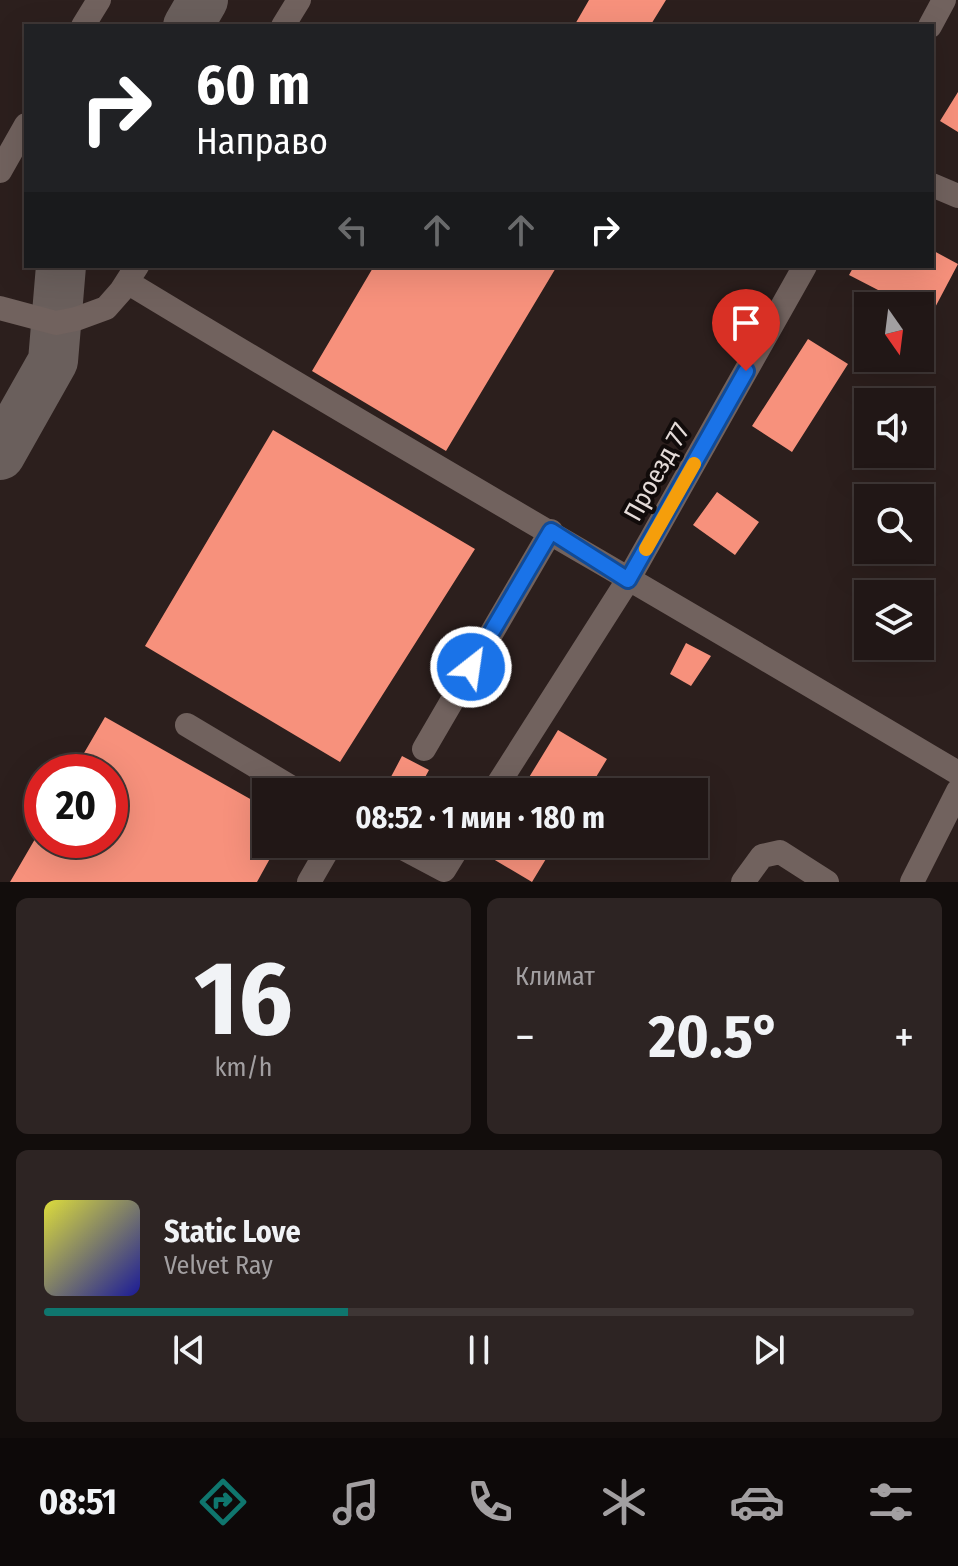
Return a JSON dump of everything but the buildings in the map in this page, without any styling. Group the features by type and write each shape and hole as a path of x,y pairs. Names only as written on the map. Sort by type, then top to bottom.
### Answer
{"lane":[{"path":"84,24 99,0"},
{"path":"284,24 299,0"},
{"path":"931,24 944,0"},
{"path":"0,171 24,129"},
{"path":"934,186 958,196"},
{"name":"Проезд 77","path":"502,778 628,580 804,268"},
{"path":"0,308 56,323 106,308 132,274 316,397 551,531 628,580 703,620 958,773"},
{"path":"424,749 551,531"},
{"path":"187,725 276,778"},
{"path":"912,882 958,791"},
{"path":"743,882 762,856 780,852 827,882"},
{"path":"309,882 323,858"},
{"path":"415,858 440,876 451,858"}],"taxiway":[{"path":"189,24 203,0"},
{"path":"0,455 53,361 61,268"}],"slow traffic":[{"path":"646,549 694,464"}],"route":[{"path":"471,667 551,531 628,580 746,371"}]}
